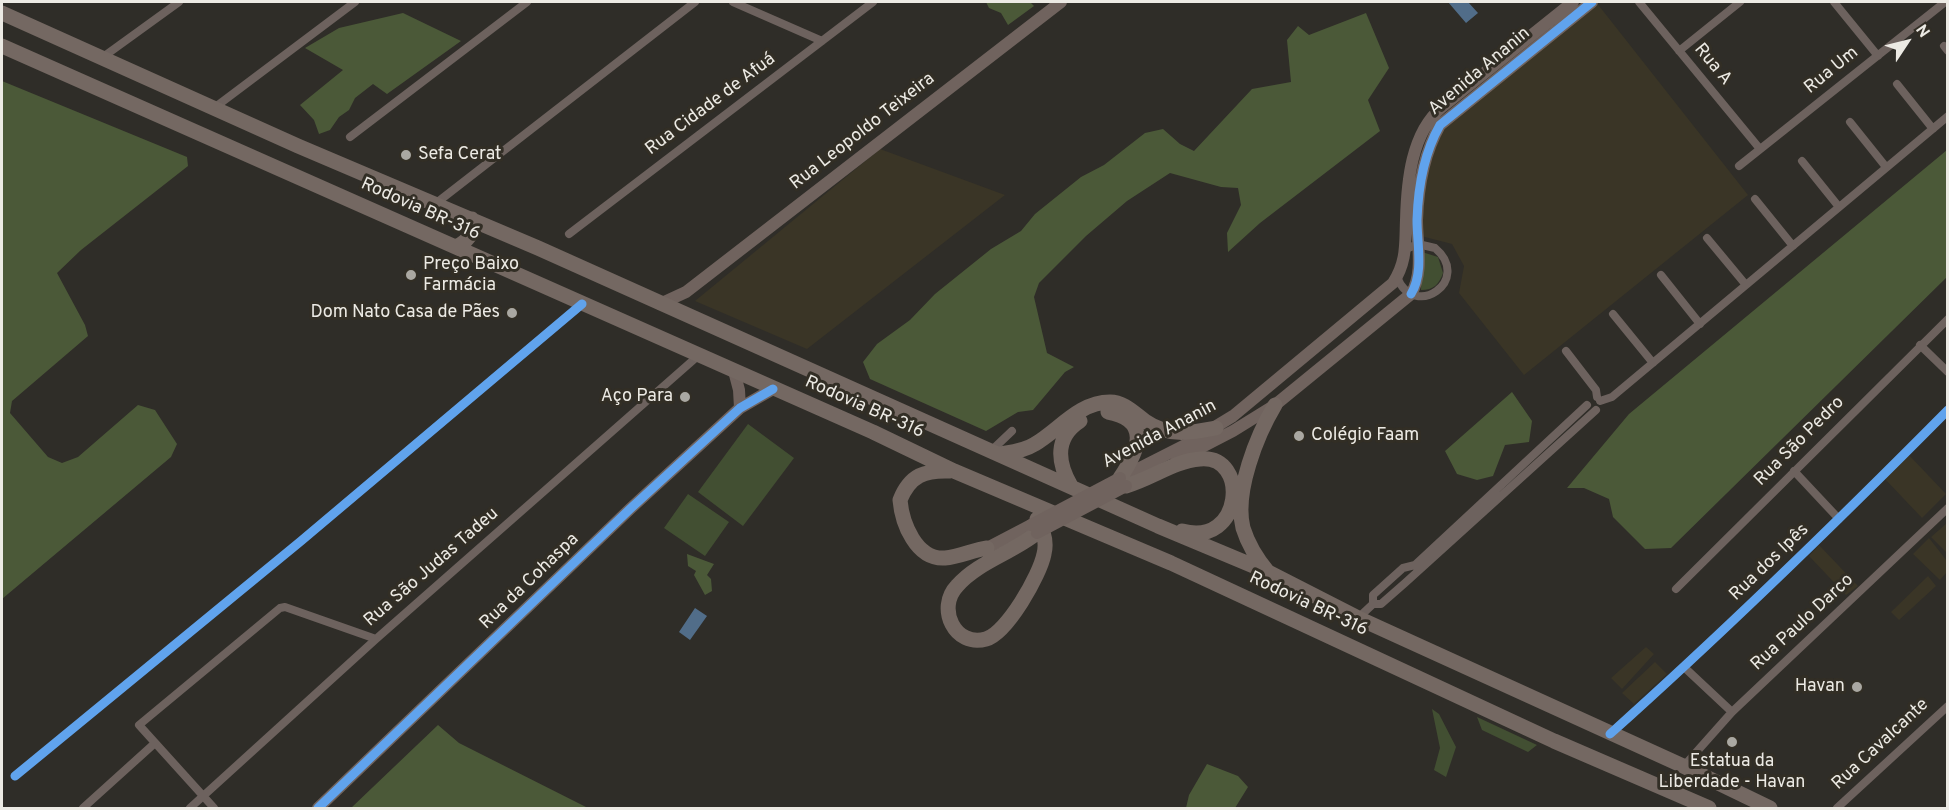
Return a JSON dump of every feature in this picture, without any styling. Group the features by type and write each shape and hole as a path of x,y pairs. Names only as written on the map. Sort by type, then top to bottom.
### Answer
{"highway":[{"path":"2,13 214,108"},
{"name":"Rodovia BR-316","path":"2,46 873,432 1021,501 1171,563 1554,741 1709,808"},
{"name":"Rodovia BR-316","path":"214,108 472,219 1158,526 1268,572 1358,618 1610,735 1684,766 1770,808"},
{"path":"456,247 467,241 471,234 472,219"},
{"path":"480,258 478,242 484,231 490,227"},
{"path":"996,452 1026,449 1075,414 1086,408 1110,402 1122,404 1164,430 1179,434 1216,428"},
{"path":"1268,572 1247,538 1242,508 1253,451 1262,426 1275,405"},
{"path":"1071,486 1060,458 1064,438 1082,420 1107,412 1122,416 1137,434 1137,449 1123,482"},
{"path":"1123,482 1202,458 1218,462 1226,468 1232,482 1233,499 1228,516 1222,523 1206,532 1189,533 1158,526"},
{"path":"954,471 922,472 912,479 900,500 905,524 922,550 936,558 946,558 987,548"},
{"path":"1021,501 1041,525 1045,540 1044,555 1017,611 999,633 980,640 959,634 947,613 947,604 955,587 974,571 1022,545 1034,529"}],"main road":[{"name":"Rua Leopoldo Teixeira","path":"660,304 686,292 1061,2"},
{"name":"Avenida Ananin","path":"1123,482 1233,431 1275,405 1411,294 1417,279 1407,199 1411,170 1427,122 1437,111 1573,2"},
{"name":"Avenida Ananin","path":"987,548 1034,529 1123,482 1216,428 1315,350 1397,277 1412,247 1424,166 1430,144 1440,125 1592,2"},
{"path":"685,314 683,302 686,292"},
{"path":"734,371 739,390 740,408"},
{"name":"Rua da Cohaspa","path":"318,808 630,509 740,408 773,389"}],"street":[{"path":"103,57 179,2"},
{"path":"214,108 355,2"},
{"path":"350,137 527,2"},
{"path":"435,204 695,2"},
{"path":"733,2 822,41"},
{"name":"Rua Cidade de Afuá","path":"569,234 873,2"},
{"path":"1679,51 1740,2"},
{"path":"1834,2 1878,56"},
{"name":"Rua Um","path":"1739,166 1945,2"},
{"name":"Rua A","path":"1643,3 1760,150"},
{"path":"1897,84 1933,129"},
{"path":"1373,604 1373,595 1384,584 1403,568 1417,567 1598,402 1612,398 1947,116"},
{"path":"1850,122 1886,168"},
{"path":"1802,161 1839,207"},
{"path":"1755,199 1793,246"},
{"path":"1707,238 1746,285"},
{"path":"1397,277 1405,290 1411,294 1426,296 1433,294 1444,285 1448,271 1441,253 1435,248 1412,247"},
{"path":"1661,275 1700,324"},
{"path":"15,776 302,541 582,304"},
{"path":"1613,314 1653,363"},
{"name":"Rua São Pedro","path":"1676,589 1947,319"},
{"path":"1920,345 1947,372"},
{"path":"1566,351 1596,390 1598,402"},
{"name":"Rua São Judas Tadeu","path":"190,808 376,639 699,355"},
{"path":"1358,618 1373,604 1381,603 1392,594 1417,567 1587,405 1589,398 1598,402"},
{"name":"Rua dos Ipês","path":"1610,735 1685,668 1839,519 1947,410"},
{"path":"996,452 1012,431"},
{"path":"1794,471 1839,519"},
{"name":"Rua Paulo Darco","path":"1684,766 1732,712 1947,508"},
{"path":"1384,584 1392,594"},
{"path":"214,808 139,725 280,608 285,607 376,639"},
{"path":"1685,668 1732,712"},
{"name":"Rua Cavalcante","path":"1837,808 1947,706"},
{"path":"83,808 155,744"}],"shaded area":[{"path":"1596,2 1748,195 1524,375 1459,293 1464,266 1452,244 1421,236 1426,176 1442,129"},
{"path":"880,149 1005,195 807,349 695,301"},
{"path":"1908,454 1946,494 1922,518 1885,479"},
{"path":"1948,523 1947,553 1931,537"},
{"path":"1929,538 1947,561 1947,572 1940,580 1913,554"},
{"path":"1819,545 1858,586 1846,595 1809,556"},
{"path":"1928,576 1936,586 1899,620 1891,612"},
{"path":"1646,647 1654,654 1622,689 1611,678"},
{"path":"1655,662 1667,674 1634,704 1622,693"}],"green space":[{"path":"986,2 1030,2 1034,6 1008,25 1001,13 989,8"},
{"path":"403,13 461,41 387,94 373,84 355,98 349,110 339,117 330,130 319,134 314,120 300,105 343,70 305,48 339,28"},
{"path":"1366,13 1389,68 1368,100 1380,131 1260,223 1228,252 1227,233 1241,205 1238,188 1221,187 1170,173 1127,201 1086,236 1039,283 1034,297 1047,353 1074,367 1065,372 1033,410 1018,412 986,431 870,379 863,362 877,344 910,320 935,294 991,249 1021,231 1035,214 1081,177 1104,165 1145,133 1163,129 1180,144 1194,151 1252,89 1291,82 1287,40 1298,26 1309,35"},
{"path":"2,81 187,157 188,166 81,250 57,273 85,325 88,336 12,401 10,413 48,457 62,463 78,457 138,405 155,410 177,444 171,457 2,599"},
{"path":"1947,150 1947,277 1671,548 1645,549 1613,517 1609,499 1584,488 1567,488 1629,414"},
{"path":"1422,252 1438,257 1443,273 1435,286 1421,290"},
{"path":"1512,392 1532,421 1529,442 1505,445 1493,476 1477,480 1457,474 1445,451"},
{"path":"748,424 794,458 743,526 698,492"},
{"path":"688,494 729,522 705,556 664,528"},
{"path":"687,554 714,564 707,575 711,579 712,591 705,595 694,575 696,571 688,566"},
{"path":"1432,709 1439,714 1456,747 1446,777 1434,770 1440,748"},
{"path":"1477,717 1537,745 1528,752 1482,730"},
{"path":"438,725 459,743 588,808 351,808"},
{"path":"1207,764 1238,776 1248,787 1235,808 1186,808 1189,795"}],"water":[{"path":"1448,2 1468,2 1478,13 1466,23"},
{"path":"695,608 707,616 690,640 679,632"}],"cycle path":[{"path":"1411,294 1419,268 1417,220 1420,184 1430,147 1440,125 1592,2"},
{"path":"15,776 301,541 582,304"},
{"path":"318,808 630,509 740,408 773,389"},
{"path":"1610,734 1781,575 1948,410"}],"place":[{"name":"Sefa Cerat","path":"406,155"},
{"name":"Preço Baixo Farmácia","path":"411,275"},
{"name":"Dom Nato Casa de Pães","path":"512,313"},
{"name":"Aço Para","path":"685,397"},
{"name":"Colégio Faam","path":"1299,436"},
{"name":"Havan","path":"1857,687"},
{"name":"Estatua da Liberdade - Havan","path":"1732,742"}]}
